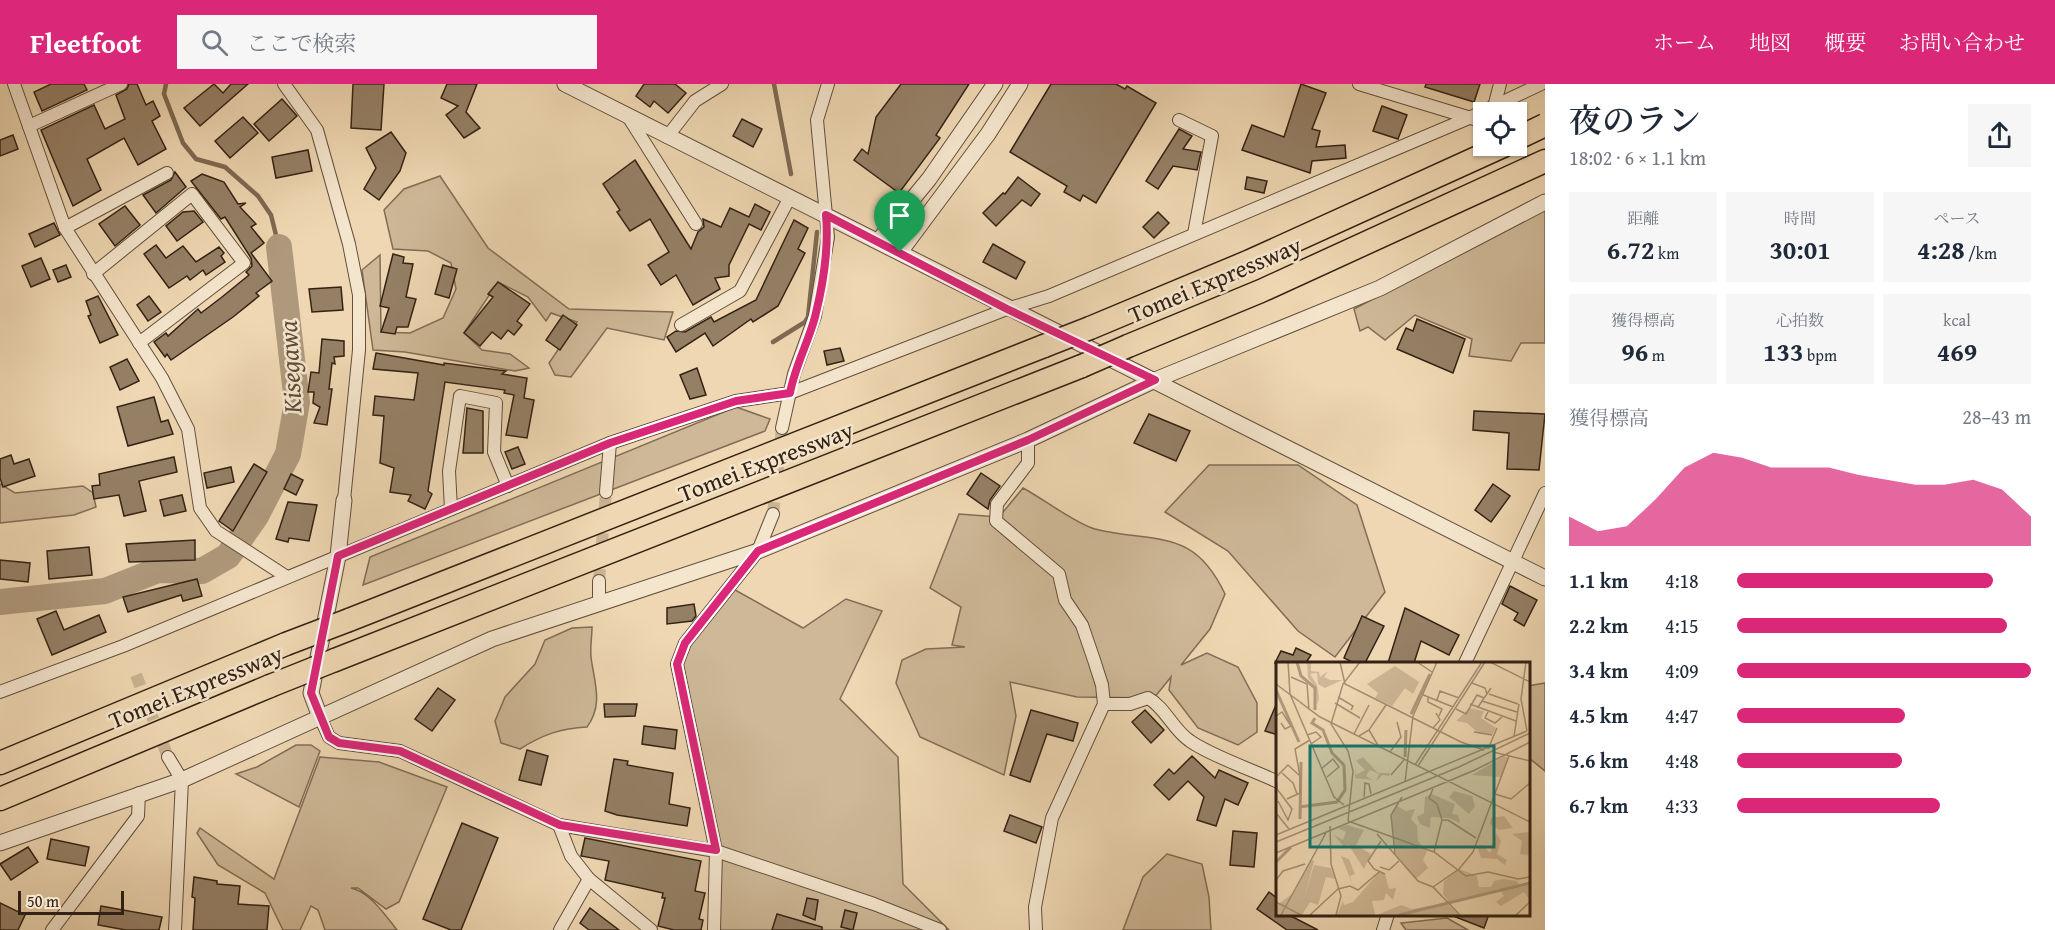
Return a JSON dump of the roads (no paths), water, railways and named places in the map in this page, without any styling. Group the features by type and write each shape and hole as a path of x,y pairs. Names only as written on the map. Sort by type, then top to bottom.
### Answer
{"highway":[{"path":"1527,134 1545,125"},
{"name":"Tomei Expressway","path":"0,763 286,644 1090,328 1260,256 1481,156"},
{"name":"Tomei Expressway","path":"0,799 270,686 1082,366 1261,291 1545,161"}],"street":[{"path":"14,84 65,228 162,378 188,429 200,508 216,531 287,577"},
{"path":"29,126 121,84"},
{"path":"284,84 317,130 349,244 359,295 359,350 338,556 311,693 329,737 339,743 400,751 560,825 716,850 874,904 940,930"},
{"path":"565,84 582,88 629,118 789,199 879,240 1007,309 1155,380 1545,578"},
{"path":"667,137 695,101 722,84"},
{"path":"782,428 794,374 815,316 828,237 817,120 828,84"},
{"path":"879,240 929,179 996,84"},
{"path":"900,252 988,134 1020,84"},
{"path":"1359,84 1473,119"},
{"path":"1495,102 1500,84"},
{"path":"1503,102 1541,84"},
{"path":"0,692 123,646 610,443 736,401 790,393 1007,309 1049,296 1473,116"},
{"path":"629,118 696,224"},
{"path":"1179,120 1212,136 1194,234"},
{"path":"1527,135 1545,140"},
{"path":"65,228 167,173"},
{"path":"93,274 192,194 244,263 139,343"},
{"path":"681,324 740,291 789,199"},
{"path":"0,843 182,780 492,639 758,551 1028,440 1155,380 1380,288 1545,202"},
{"path":"451,508 449,471 460,396 496,403 494,452 508,486"},
{"path":"1028,440 1028,463 997,504 996,521 1059,574 1065,600 1082,625 1102,685 1104,704 1052,818 1035,907 1036,930"},
{"path":"606,492 610,443"},
{"path":"1465,662 1545,493"},
{"path":"714,930 716,850 677,664 685,643 758,551 773,514"},
{"path":"599,581 600,603"},
{"path":"1104,704 1130,704 1148,698 1155,702 1172,725 1190,741 1276,781"},
{"path":"168,757 182,780 175,930"},
{"path":"52,930 138,816 139,793"},
{"path":"560,825 571,856 589,879 651,930"},
{"path":"560,930 589,879"},
{"path":"1383,930 1388,915"}],"waterway":[{"name":"Kisegawa","path":"166,84 164,94 183,143 196,159 225,167 258,196 271,215 279,247"},
{"path":"774,84 791,174"},
{"path":"773,342 805,322 808,317 817,232"},
{"name":"Kisegawa","path":"0,602 105,591 158,570 202,571 228,556 256,516 288,454 297,402 279,247"}],"tunnel":[{"path":"773,514 782,428"},
{"path":"599,581 606,492"},
{"path":"136,675 168,757"}]}
